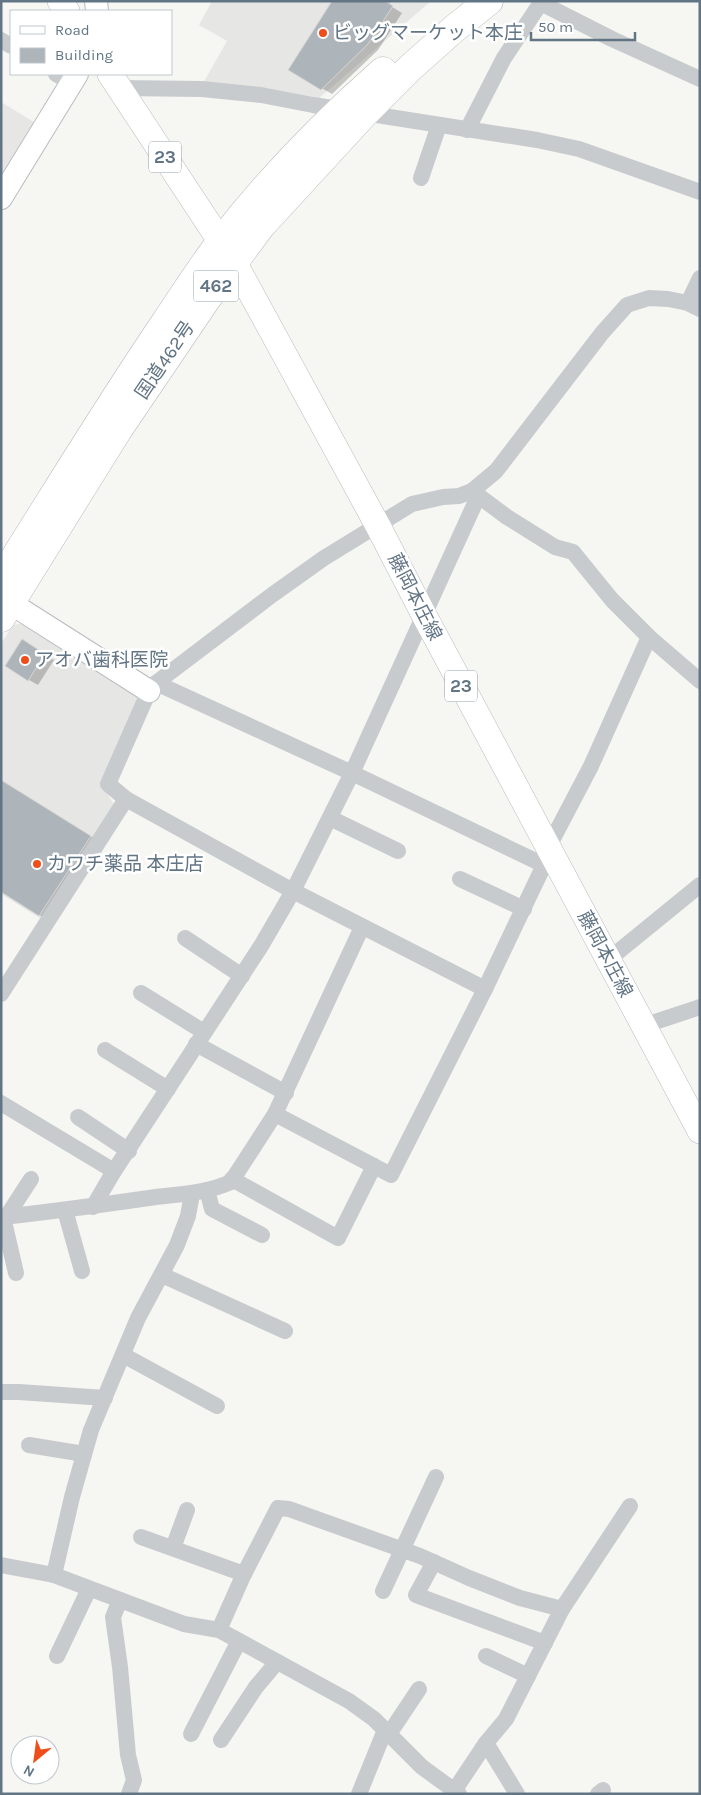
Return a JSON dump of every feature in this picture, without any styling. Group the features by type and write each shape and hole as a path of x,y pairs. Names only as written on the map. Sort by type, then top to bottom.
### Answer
{"highway":[{"name":"国道462号","path":"4,599 136,365 227,252 261,193 352,111 463,1"},
{"name":"国道462号","path":"352,111 410,68 489,1"}],"main road":[{"name":"藤岡本庄線","path":"115,81 227,252 378,526 549,857 608,960 700,1131"}],"street":[{"path":"467,130 504,58 541,2 612,39 700,79"},
{"path":"1,198 68,77"},
{"path":"115,81 261,95 536,140 579,150 700,192"},
{"path":"421,178 439,125"},
{"path":"485,989 293,891 126,798 108,784 153,687 272,595 324,558 412,504 443,496 459,496 472,491 496,471 602,333 627,305 649,298 668,299 694,306 700,278"},
{"path":"93,1207 114,1171 129,1151 200,1038 262,946 293,891 352,773 476,501 472,491"},
{"path":"472,491 523,527 555,546 573,552 612,600 649,637 700,681"},
{"path":"4,599 153,687 549,857"},
{"path":"276,1114 391,1175 549,857 649,637"},
{"path":"1,994 126,798"},
{"path":"330,818 398,851"},
{"path":"460,879 524,909"},
{"path":"608,960 700,885"},
{"path":"4,1217 199,1192 221,1187 230,1182 276,1114 362,927"},
{"path":"185,938 242,976"},
{"path":"141,993 200,1038 286,1093"},
{"path":"644,1026 700,1007"},
{"path":"105,1050 168,1089"},
{"path":"1,1103 114,1171"},
{"path":"78,1117 129,1151"},
{"path":"232,1180 338,1238 374,1166"},
{"path":"16,1273 4,1217 31,1179"},
{"path":"199,1192 212,1209 262,1235"},
{"path":"54,1575 72,1497 91,1430 138,1318 177,1245 199,1192"},
{"path":"65,1210 82,1271"},
{"path":"162,1275 285,1331"},
{"path":"122,1355 217,1406"},
{"path":"1,1392 105,1398"},
{"path":"29,1445 84,1454"},
{"path":"383,1591 436,1477"},
{"path":"1,1565 54,1575 184,1624 219,1630 349,1701 374,1719 422,1767 456,1792 486,1743 506,1719 562,1609 630,1506"},
{"path":"219,1630 244,1574 278,1508 289,1509 402,1550 520,1598 562,1609"},
{"path":"173,1548 187,1510"},
{"path":"141,1537 244,1574"},
{"path":"434,1562 416,1595 545,1643"},
{"path":"57,1656 89,1589"},
{"path":"120,1600 113,1617 120,1667 128,1755 134,1780 129,1794"},
{"path":"191,1734 239,1641"},
{"path":"486,1656 528,1676"},
{"path":"220,1740 256,1687 277,1662"},
{"path":"359,1794 387,1732 419,1689"},
{"path":"486,1743 517,1794"}],"shaded area":[{"path":"212,1 431,1 318,99 202,85 227,41 199,25"},
{"path":"1,102 34,122 1,177"},
{"path":"24,623 137,693 138,704 100,783 114,804 43,920 1,894 1,644 13,625"}],"building":[{"path":"332,1 385,1 393,6 368,44 321,90 288,70"},
{"name":"アオバ歯科医院","path":"22,639 45,654 28,681 5,666"},
{"name":"カワチ薬品 本庄店","path":"1,780 91,836 39,916 1,892"}],"place":[{"name":"ビッグマーケット本庄","path":"323,33"},
{"name":"アオバ歯科医院","path":"25,660"},
{"name":"カワチ薬品 本庄店","path":"37,864"}]}
